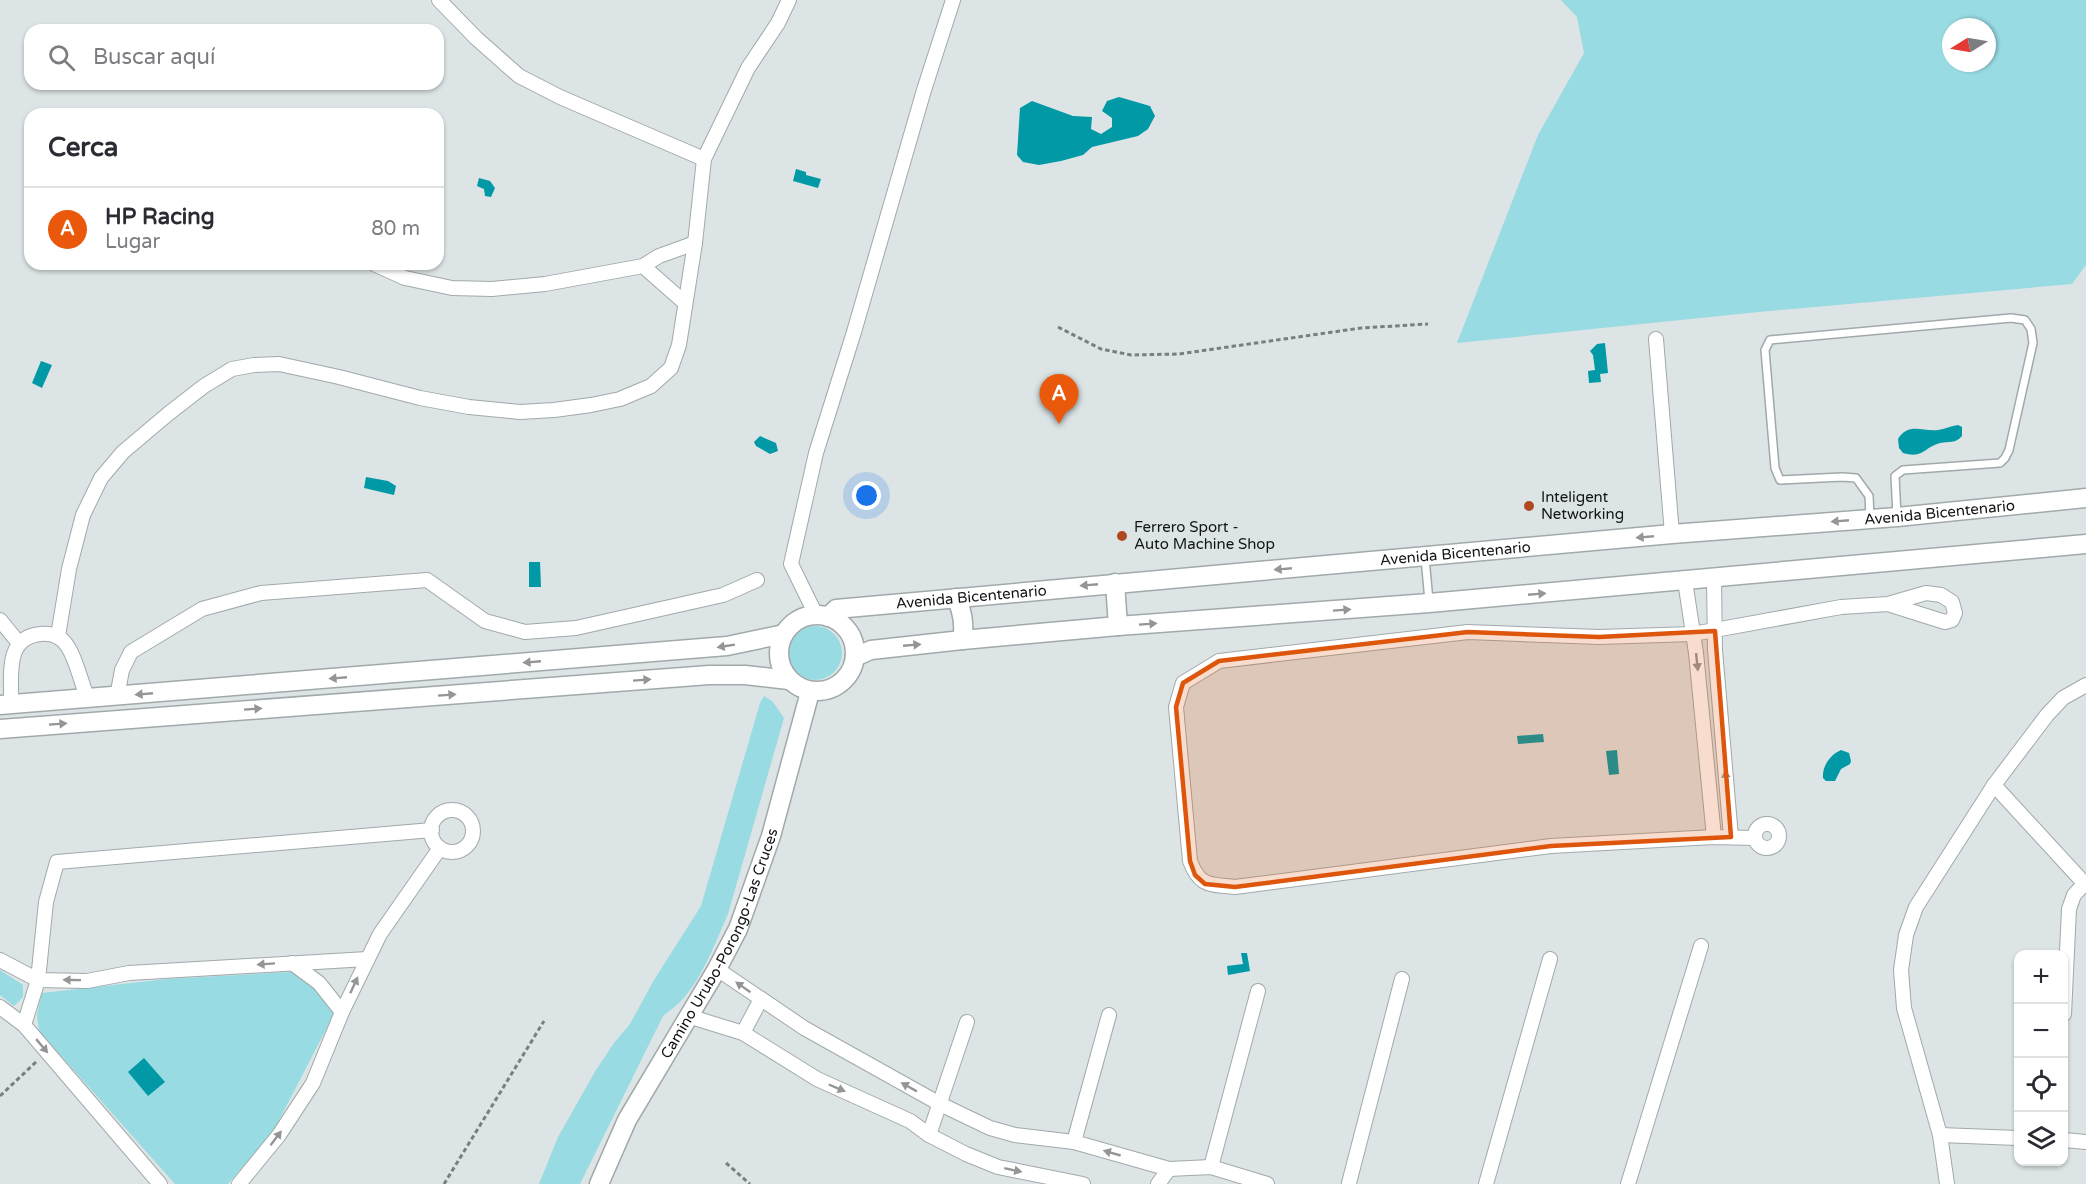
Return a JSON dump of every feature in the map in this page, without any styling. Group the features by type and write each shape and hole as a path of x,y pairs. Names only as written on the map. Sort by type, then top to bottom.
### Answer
{"street":[{"path":"439,0 476,38 519,76 560,97 704,159"},
{"path":"58,636 69,569 83,515 101,478 123,453 168,414 204,386 232,369 279,364 420,398 469,407 520,412 554,410 620,399 651,386 671,368 679,345 695,243 704,159 748,68 778,23 789,0"},
{"path":"822,616 791,564 793,554 816,453 953,0"},
{"path":"387,270 405,278 452,288 492,289 545,284 643,266 659,256 695,243"},
{"path":"643,266 685,303"},
{"path":"1656,339 1672,534"},
{"name":"Avenida Bicentenario","path":"822,616 836,609 1115,583 1425,558 1672,534 1897,517 2086,498"},
{"path":"855,657 871,650 962,640 1429,603 2086,544"},
{"path":"1714,578 1715,650 1731,837"},
{"path":"117,697 122,670 131,652 202,609 261,593 427,580 485,621 525,632 576,628 723,595 757,579"},
{"path":"1685,581 1693,634 1714,837"},
{"path":"1115,583 1118,626"},
{"path":"956,598 963,612 962,640"},
{"path":"1754,838 1714,837 1551,846 1235,887 1205,884 1195,875 1190,861 1176,707 1183,682 1219,661 1468,632 1599,637 1693,634 1841,607 1888,604"},
{"path":"822,616 840,623 849,632 854,644 855,657 849,674 835,687 823,692 810,692 799,688 782,670 778,658 779,645 792,624 803,617 822,616"},
{"path":"0,620 18,642"},
{"path":"88,699 79,679 73,655 58,636 29,635 18,642 5,704 88,699 117,697 727,646 784,634"},
{"path":"0,729 709,675 745,675 789,680"},
{"path":"1947,1184 1940,1136 1904,1008 1901,970 1906,935 1917,907 1994,785 2063,698 2086,685"},
{"name":"Camino Urubo-Porongo-Las Cruces","path":"599,1184 627,1120 717,969 738,928 771,836 810,692"},
{"path":"1994,785 2085,882 2074,895 2069,909 2064,1004"},
{"path":"448,810 462,812 471,822 472,837 464,848 452,852 440,848 432,837 432,830 436,818 448,810"},
{"path":"24,1024 38,980 46,902 57,862 432,830"},
{"path":"239,1184 279,1135 313,1083 367,959 386,925 440,848"},
{"path":"1628,1184 1701,946"},
{"path":"0,960 38,980 87,981 129,973 367,959"},
{"path":"1486,1184 1550,960"},
{"path":"291,963 319,983 342,1012"},
{"path":"717,969 804,1028 940,1104 990,1128 1015,1135 1074,1142 1169,1169 1211,1167 1267,1184"},
{"path":"1349,1184 1402,979"},
{"path":"1211,1167 1258,992"},
{"path":"743,1033 761,999"},
{"path":"0,1007 24,1024 160,1184"},
{"path":"1074,1142 1109,1015"},
{"path":"688,1016 743,1033 818,1079 910,1121 929,1135 966,1154 998,1167 1083,1184"},
{"path":"929,1135 967,1022"},
{"path":"1940,1136 2014,1138"},
{"path":"2068,1140 2086,1142"},
{"path":"1158,1184 1169,1169"}],"lane":[{"path":"1870,518 1869,496 1856,478 1780,480 1775,468 1765,350 1770,340 2011,318 2025,320 2031,329 2033,343 2009,450 2005,458 2000,463 1904,470 1895,476 1897,517"},
{"path":"1425,558 1429,603"}],"path":[{"path":"1058,327 1101,349 1131,355 1179,354 1361,328 1428,324"},
{"path":"444,1184 544,1021"},
{"path":"0,1096 47,1052"},
{"path":"726,1163 750,1184"}],"highlighted area":[{"path":"1715,631 1731,837 1551,846 1235,887 1205,884 1195,875 1190,861 1176,707 1183,683 1219,661 1468,632 1599,637"}],"shaded area":[{"path":"1561,0 2086,0 2086,265 2072,284 1759,312 1457,343 1538,135 1584,53 1577,17"},
{"path":"1119,97 1150,106 1155,116 1148,129 1138,136 1092,147 1083,155 1039,165 1023,162 1017,155 1020,108 1032,101 1073,116 1092,117 1091,129 1101,134 1112,127 1112,118 1102,111 1107,101"},
{"path":"796,169 806,172 806,175 821,179 818,188 793,181"},
{"path":"479,178 490,181 495,188 491,197 485,196 484,189 477,186"},
{"path":"1605,343 1608,373 1600,374 1601,382 1589,383 1588,371 1595,370 1593,355 1590,351 1597,344"},
{"path":"41,361 52,365 42,388 32,383"},
{"path":"1958,425 1962,427 1962,436 1954,441 1940,443 1915,455 1903,453 1899,448 1898,439 1911,429 1938,430"},
{"path":"760,436 776,443 778,451 770,454 756,446 754,442"},
{"path":"366,477 388,481 396,486 394,495 364,488"},
{"path":"529,562 540,562 541,587 529,587"},
{"path":"815,626 825,628 834,634 840,643 842,653 840,663 834,672 825,678 815,680 805,678 796,672 790,663 788,653 790,643 796,634 805,628"},
{"path":"764,696 773,702 784,718 728,914 713,948 689,992 663,1016 580,1184 539,1184 558,1137 596,1070 630,1024 654,980 701,906 760,703"},
{"path":"1543,734 1544,742 1518,744 1517,736"},
{"path":"1617,750 1619,774 1609,775 1606,751"},
{"path":"1841,750 1849,753 1850,764 1841,769 1835,781 1826,781 1823,778 1825,765"},
{"path":"1241,953 1247,953 1250,971 1228,975 1227,966 1243,964"},
{"path":"0,970 23,985 23,997 14,1006 0,995"},
{"path":"291,972 323,994 334,1014 274,1130 228,1184 175,1184 39,1031 37,1014 42,993 167,979"},
{"path":"144,1058 165,1082 148,1096 128,1072"}],"place":[{"name":"HP Racing","path":"1059,424"},
{"name":"Inteligent Networking","path":"1529,506"},
{"name":"Ferrero Sport - Auto Machine Shop","path":"1122,536"}]}
